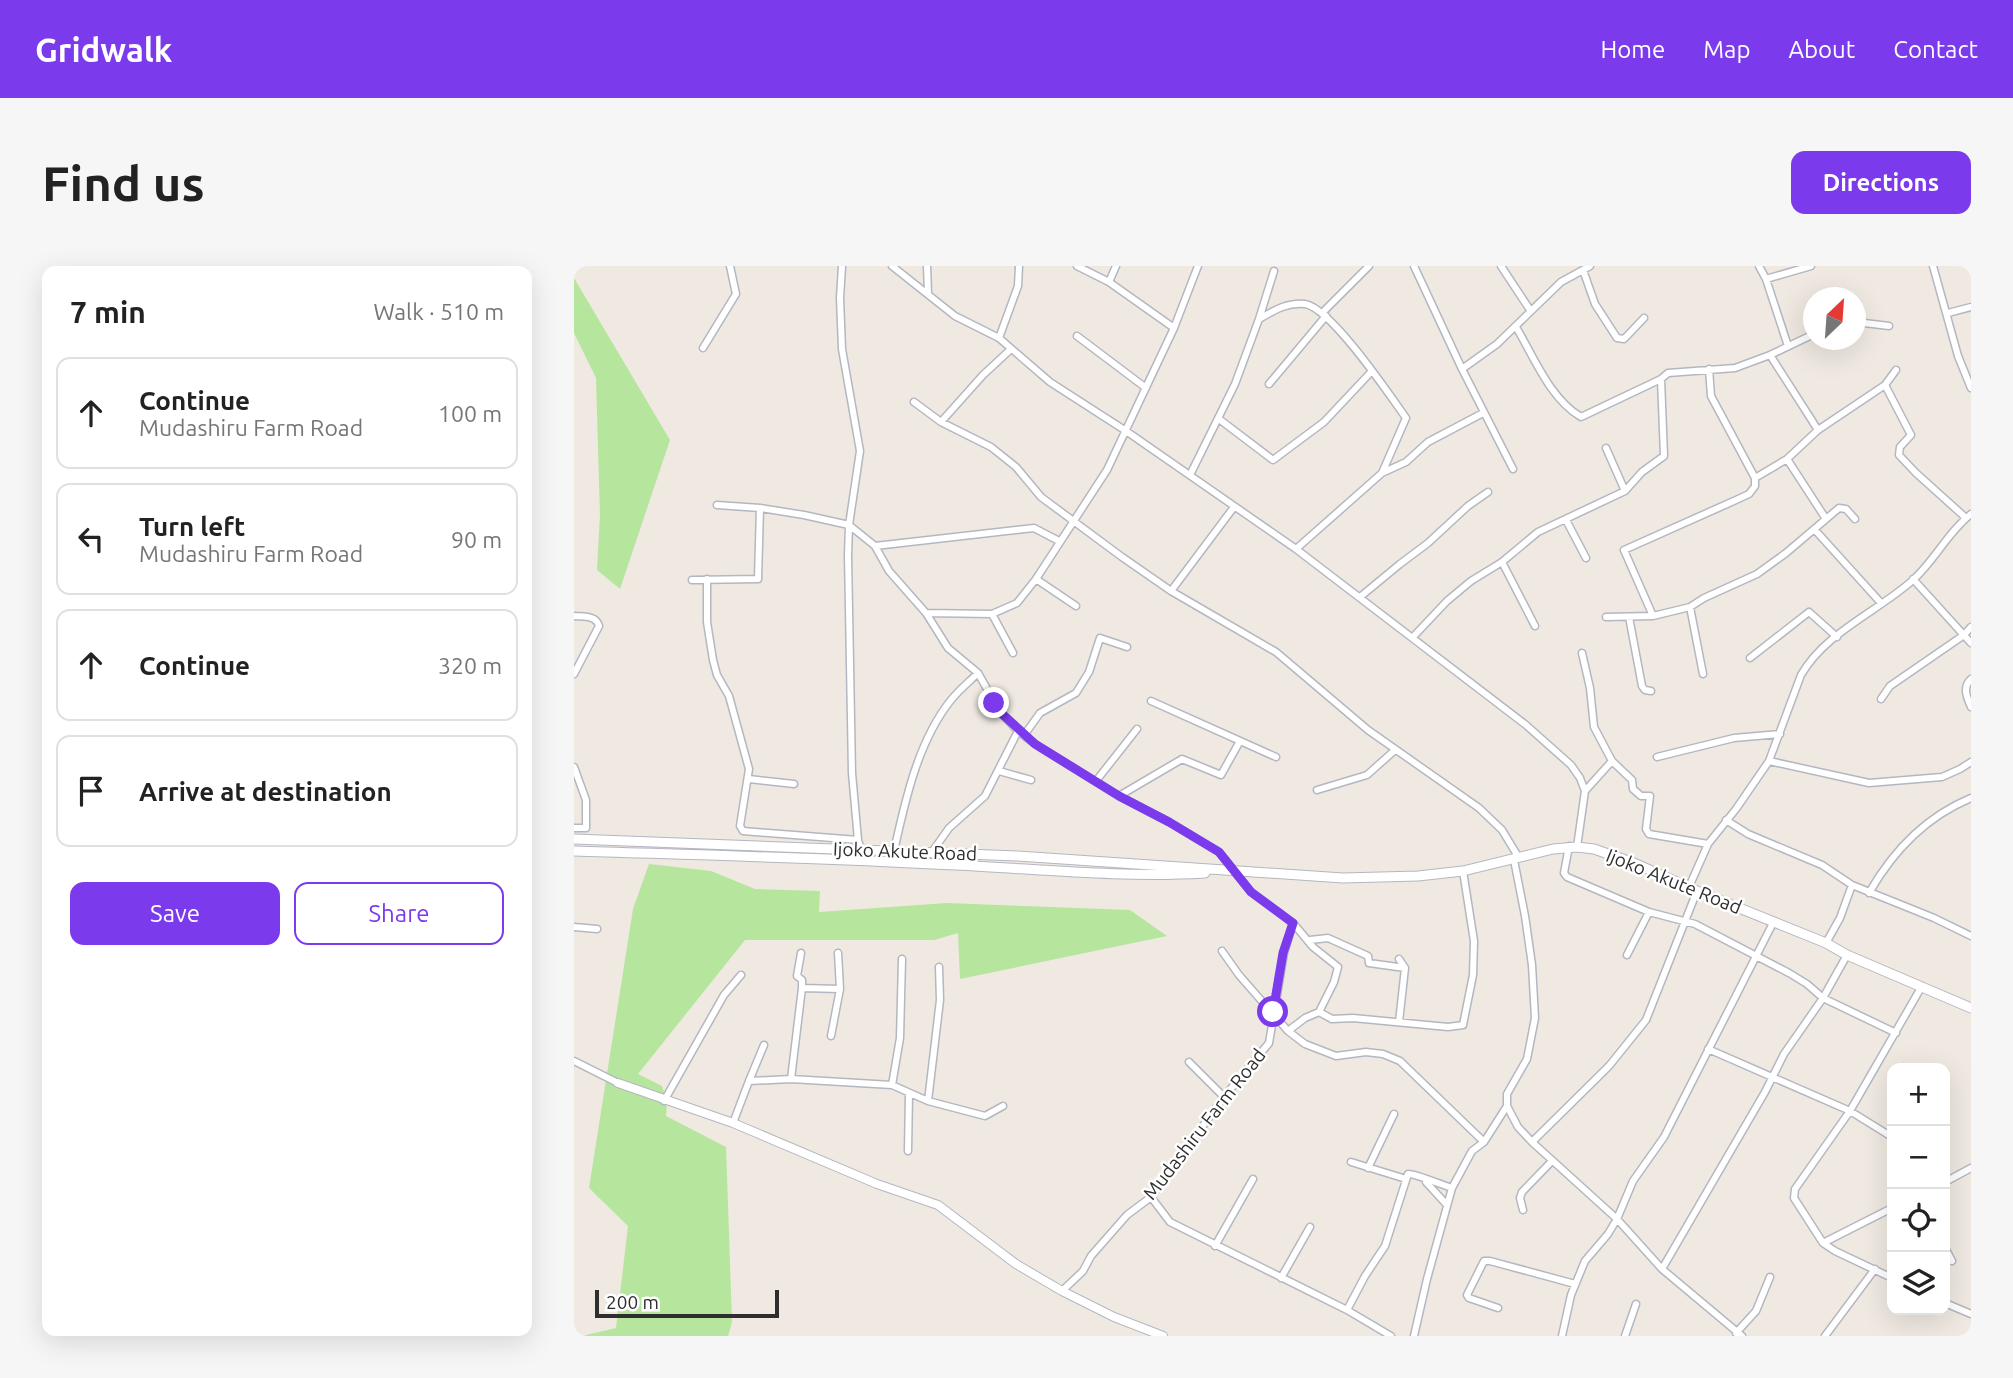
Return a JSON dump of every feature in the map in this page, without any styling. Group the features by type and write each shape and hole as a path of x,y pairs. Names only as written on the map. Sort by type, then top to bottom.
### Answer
{"main road":[{"name":"Ijoko Akute Road","path":"574,839 796,846 859,845 894,851 1148,863 1235,872 1343,878 1418,876 1463,871 1573,846 1594,849 1634,863 1826,943 1847,955 1971,1008"},
{"name":"Ijoko Akute Road","path":"574,851 955,864 1153,876 1235,872"}],"street":[{"path":"703,348 736,294 730,266"},
{"path":"707,579 707,622 713,660 717,675 729,696 749,769 740,826 743,831 859,845 852,773 849,526 860,451 842,349 842,266"},
{"path":"892,266 955,316 999,338 1050,382 1126,430 1296,549 1413,637 1527,725 1571,765 1585,791"},
{"path":"927,266 928,293"},
{"path":"999,338 1018,286 1019,266"},
{"path":"1077,266 1109,282 1174,328"},
{"path":"1109,282 1116,266"},
{"path":"926,613 992,614 1017,603 1036,579 1107,470 1174,328 1198,266"},
{"path":"1269,384 1324,314 1369,266"},
{"path":"1414,266 1483,413 1513,469"},
{"path":"1501,266 1530,310"},
{"path":"1462,369 1491,349 1561,282 1590,266"},
{"path":"1759,266 1766,278 1788,346"},
{"path":"1766,278 1811,266"},
{"path":"1933,266 1958,356 1971,388"},
{"path":"1583,270 1594,304 1617,338 1624,339 1644,318"},
{"path":"1190,475 1219,419 1259,319 1274,271"},
{"path":"1259,319 1282,306 1306,304 1324,314 1372,371 1406,418 1382,473"},
{"path":"1948,313 1971,307"},
{"path":"1866,323 1889,326"},
{"path":"1516,327 1557,395 1569,409 1581,417 1661,379 1668,373 1735,368 1803,339"},
{"path":"1077,336 1146,388"},
{"path":"941,422 1011,349"},
{"path":"1770,355 1818,430"},
{"path":"1653,616 1624,550 1749,494 1755,486 1755,478 1711,396 1709,369"},
{"path":"1755,478 1787,459 1818,430 1885,385 1896,370"},
{"path":"1219,419 1273,460 1324,422 1372,371"},
{"path":"1413,637 1447,601 1471,581 1502,562 1538,532 1625,491 1642,472 1664,456 1661,379"},
{"path":"1532,1142 1609,1066 1646,1020 1684,922 1707,844 1736,809 1769,761 1808,662 1837,636 1913,579 1968,516 1916,473 1899,455 1900,447 1911,435 1885,385"},
{"path":"914,402 941,422 991,447 1016,467 1041,497 1171,591 1276,652 1395,750 1479,808 1502,831 1516,859 1531,952 1535,1018 1527,1059 1507,1094 1507,1106 1518,1127 1617,1220 1662,1269 1739,1335 1756,1311 1770,1278"},
{"path":"1296,549 1382,473 1406,462 1428,442 1483,413"},
{"path":"1606,448 1625,491"},
{"path":"1787,459 1826,519"},
{"path":"1360,597 1488,492"},
{"path":"717,505 760,508 849,526 875,546 889,571 926,613 948,648 978,673 1000,712 1035,744 1119,796 1219,852 1251,892 1293,923 1310,940 1313,947 1338,967 1334,982 1319,1012 1305,1017 1288,1031"},
{"path":"1606,617 1653,616 1690,607 1757,574 1843,506 1855,519"},
{"path":"1171,591 1234,507"},
{"path":"692,580 758,579 760,508"},
{"path":"1566,520 1586,558"},
{"path":"875,546 1034,528 1059,541"},
{"path":"1815,530 1881,603"},
{"path":"1502,562 1535,626"},
{"path":"1036,579 1076,606"},
{"path":"1913,579 1971,643"},
{"path":"1690,607 1703,674"},
{"path":"1749,658 1809,612 1837,636"},
{"path":"992,614 1013,653"},
{"path":"574,616 592,617 600,626 574,674"},
{"path":"1629,617 1642,686 1651,691"},
{"path":"1881,699 1890,686 1964,635 1971,627"},
{"path":"932,852 949,828 985,796 1022,732 1040,713 1076,693 1088,672 1100,638 1127,647"},
{"path":"1582,653 1590,688 1594,727 1612,761 1632,780 1633,789 1641,796 1650,796 1646,829 1649,834 1707,844"},
{"path":"894,851 909,784 933,729 950,701 978,673"},
{"path":"1971,679 1966,685 1966,691 1971,707"},
{"path":"1151,701 1276,757"},
{"path":"1096,781 1137,729"},
{"path":"1657,757 1734,738 1780,734"},
{"path":"1119,796 1182,759 1221,775 1240,741"},
{"path":"1317,790 1367,775 1395,750"},
{"path":"1612,761 1585,791 1573,846 1563,873 1567,877 1649,912 1695,924 1757,954 1807,984 1823,998 1896,1033"},
{"path":"1769,761 1869,783 1942,777 1971,762"},
{"path":"574,767 586,800 586,828 574,828"},
{"path":"999,771 1031,780"},
{"path":"748,779 794,784"},
{"path":"1869,893 1884,867 1916,832 1950,807 1971,798"},
{"path":"1726,820 1748,834 1822,865 1852,885 1971,936"},
{"path":"1319,1012 1332,1019 1353,1018 1448,1027 1463,1025 1473,975 1474,941 1463,871"},
{"path":"1826,943 1840,918 1852,885"},
{"path":"1627,955 1649,912"},
{"path":"1562,1336 1575,1284 1585,1261 1617,1220 1633,1181 1664,1137 1774,921"},
{"name":"Mudashiru Farm Road","path":"1062,1291 1083,1271 1091,1256 1127,1215 1151,1197 1224,1097 1269,1043 1283,953 1293,923"},
{"path":"574,926 597,929"},
{"path":"1310,940 1328,938 1368,956 1369,963 1405,968"},
{"path":"1222,951 1239,975 1288,1031 1305,1044 1336,1056 1366,1052 1383,1054 1400,1061 1484,1142"},
{"path":"790,1079 802,988 802,980 797,976 801,953"},
{"path":"831,1036 840,989 838,953"},
{"path":"1662,1269 1784,1054 1823,998 1847,955"},
{"path":"892,1085 900,1038 902,959"},
{"path":"1399,959 1405,968 1399,1022"},
{"path":"928,1101 940,1000 939,967"},
{"path":"664,1101 723,995 741,975"},
{"path":"1887,1275 1823,1243 1794,1198 1795,1189 1850,1111 1922,986"},
{"path":"802,988 840,989"},
{"path":"733,1123 764,1045"},
{"path":"1708,1049 1850,1111 1887,1134"},
{"path":"574,1061 605,1078 664,1101 733,1123 877,1184 938,1205 1016,1264 1062,1291 1114,1317 1163,1336"},
{"path":"1189,1062 1224,1097"},
{"path":"749,1081 790,1079 892,1085 928,1101 985,1116 1003,1106"},
{"path":"908,1151 909,1093"},
{"path":"1414,1336 1452,1188 1472,1152 1484,1142 1507,1106"},
{"path":"1368,1168 1394,1114"},
{"path":"1523,1210 1522,1192 1552,1161"},
{"path":"1351,1162 1406,1179"},
{"path":"1950,1179 1971,1168"},
{"path":"1348,1310 1365,1276 1385,1246 1410,1172 1425,1181 1452,1188"},
{"path":"1215,1246 1253,1179"},
{"path":"1425,1181 1447,1205"},
{"path":"1151,1197 1170,1222 1348,1310 1391,1336"},
{"path":"1823,1243 1887,1211"},
{"path":"1281,1278 1310,1227"},
{"path":"1947,1252 1952,1261"},
{"path":"1498,1308 1467,1295 1484,1261 1575,1284"},
{"path":"1825,1336 1875,1269"},
{"path":"1625,1336 1636,1304"},
{"path":"1950,1305 1971,1314"}],"green space":[{"path":"574,278 670,440 620,589 597,570 600,515 596,378 574,333"},
{"path":"649,864 711,871 755,889 820,891 819,912 947,903 1130,910 1167,936 960,979 958,933 934,940 745,940 638,1074 662,1086 667,1101 666,1116 726,1147 732,1322 728,1336 582,1336 616,1328 628,1226 589,1188 633,909"}],"route":[{"path":"994,703 1018,731 1035,744 1119,796 1219,852 1251,892 1293,923 1283,953 1273,1012"}]}
